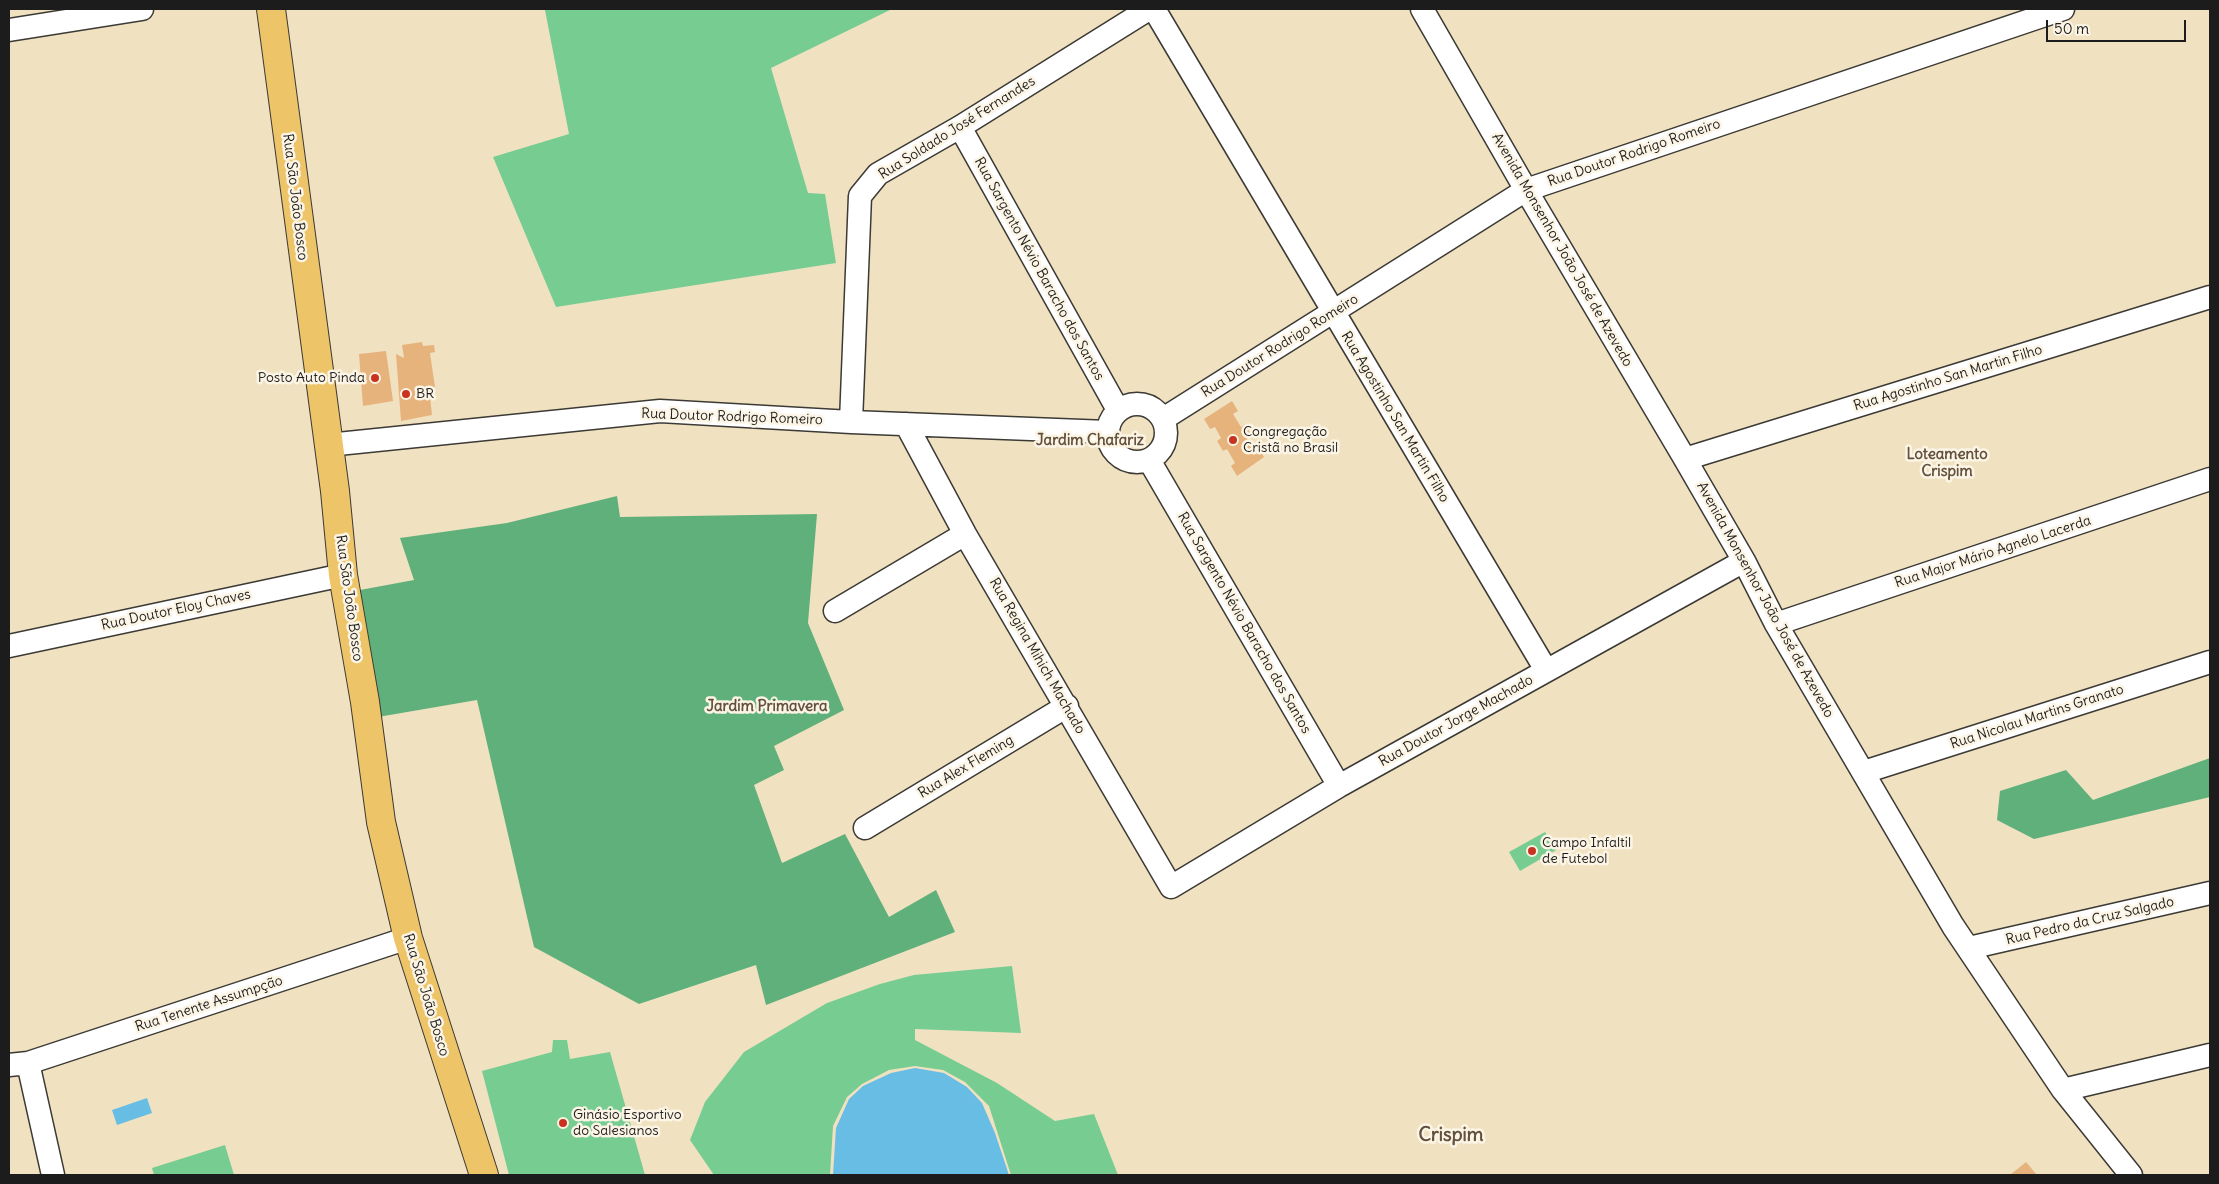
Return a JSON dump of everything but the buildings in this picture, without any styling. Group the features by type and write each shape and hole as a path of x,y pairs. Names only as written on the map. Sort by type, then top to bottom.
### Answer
{"main road":[{"name":"Rua São João Bosco","path":"271,9 335,491 343,575 365,702 381,822 408,938 484,1175"}],"street":[{"path":"9,30 142,9"},
{"name":"Rua Soldado José Fernandes","path":"851,422 860,196 878,174 960,126 1149,9"},
{"name":"Rua Agostinho San Martin Filho","path":"1154,9 1546,670"},
{"name":"Avenida Monsenhor João José de Azevedo","path":"1422,9 1526,190 1685,459 1744,561 1776,624 1953,926 1970,948 1987,978 2063,1090 2131,1175"},
{"name":"Rua Doutor Rodrigo Romeiro","path":"1163,419 1526,190 1601,163 2063,9"},
{"name":"Rua Sargento Névio Baracho dos Santos","path":"960,126 1118,410"},
{"name":"Rua Agostinho San Martin Filho","path":"1685,459 2210,297"},
{"path":"1134,404 1151,407 1163,419 1167,435 1161,450 1149,460 1134,463 1120,458 1111,446 1108,432 1109,424 1118,410 1134,404"},
{"name":"Rua Doutor Rodrigo Romeiro","path":"328,445 660,411 851,422 1108,432"},
{"name":"Rua Regina Mihich Machado","path":"906,424 965,534 1171,887"},
{"name":"Rua Sargento Névio Baracho dos Santos","path":"1149,460 1339,786"},
{"name":"Rua Major Mário Agnelo Lacerda","path":"1776,624 2210,479"},
{"path":"835,611 965,534"},
{"name":"Rua Doutor Jorge Machado","path":"1171,887 1339,786 1744,561"},
{"name":"Rua Doutor Eloy Chaves","path":"9,646 343,575"},
{"name":"Rua Nicolau Martins Granato","path":"1864,772 2210,662"},
{"name":"Rua Alex Fleming","path":"865,828 1067,706"},
{"name":"Rua Pedro da Cruz Salgado","path":"1970,948 2210,893"},
{"name":"Rua Tenente Assumpção","path":"18,1064 408,938"},
{"path":"2063,1090 2210,1055"},
{"path":"18,1064 54,1175"}],"green space":[{"path":"892,9 771,68 808,193 825,194 836,263 556,307 493,157 569,134 545,10"},
{"path":"617,496 620,517 817,514 808,623 844,710 774,746 784,770 754,785 782,863 845,834 889,917 936,890 955,932 766,1005 756,965 639,1004 534,947 477,700 378,717 360,590 414,580 400,538 507,523"},
{"path":"2210,758 2210,797 2034,839 1997,820 2000,791 2066,770 2093,800"},
{"name":"Campo Infaltil de Futebol","path":"1545,832 1556,850 1520,871 1509,852"},
{"path":"1012,966 1021,1033 915,1029 915,1040 997,1083 1055,1121 1094,1114 1118,1175 1011,1175 989,1106 965,1082 943,1070 915,1066 889,1070 862,1084 847,1097 833,1126 830,1175 714,1175 690,1140 705,1102 744,1052 827,1003 880,984 914,975"},
{"name":"Ginásio Esportivo do Salesianos","path":"553,1040 567,1040 570,1059 610,1052 645,1175 509,1175 482,1071 552,1052"},
{"path":"225,1145 234,1175 154,1175 152,1168"}],"water":[{"path":"915,1068 944,1073 967,1087 982,1103 995,1133 1009,1175 833,1175 836,1128 849,1099 863,1086 891,1073"},
{"path":"147,1098 152,1113 117,1125 112,1110"}],"place":[{"name":"Posto Auto Pinda","path":"375,378"},
{"name":"BR","path":"406,394"},
{"name":"Congregação Cristã no Brasil","path":"1233,440"},
{"name":"Campo Infaltil de Futebol","path":"1532,851"},
{"name":"Ginásio Esportivo do Salesianos","path":"563,1123"}],"district":[{"name":"Jardim Chafariz","path":"1090,441"},
{"name":"Loteamento Crispim","path":"1947,464"},
{"name":"Jardim Primavera","path":"767,707"},
{"name":"Crispim","path":"1451,1136"}]}
